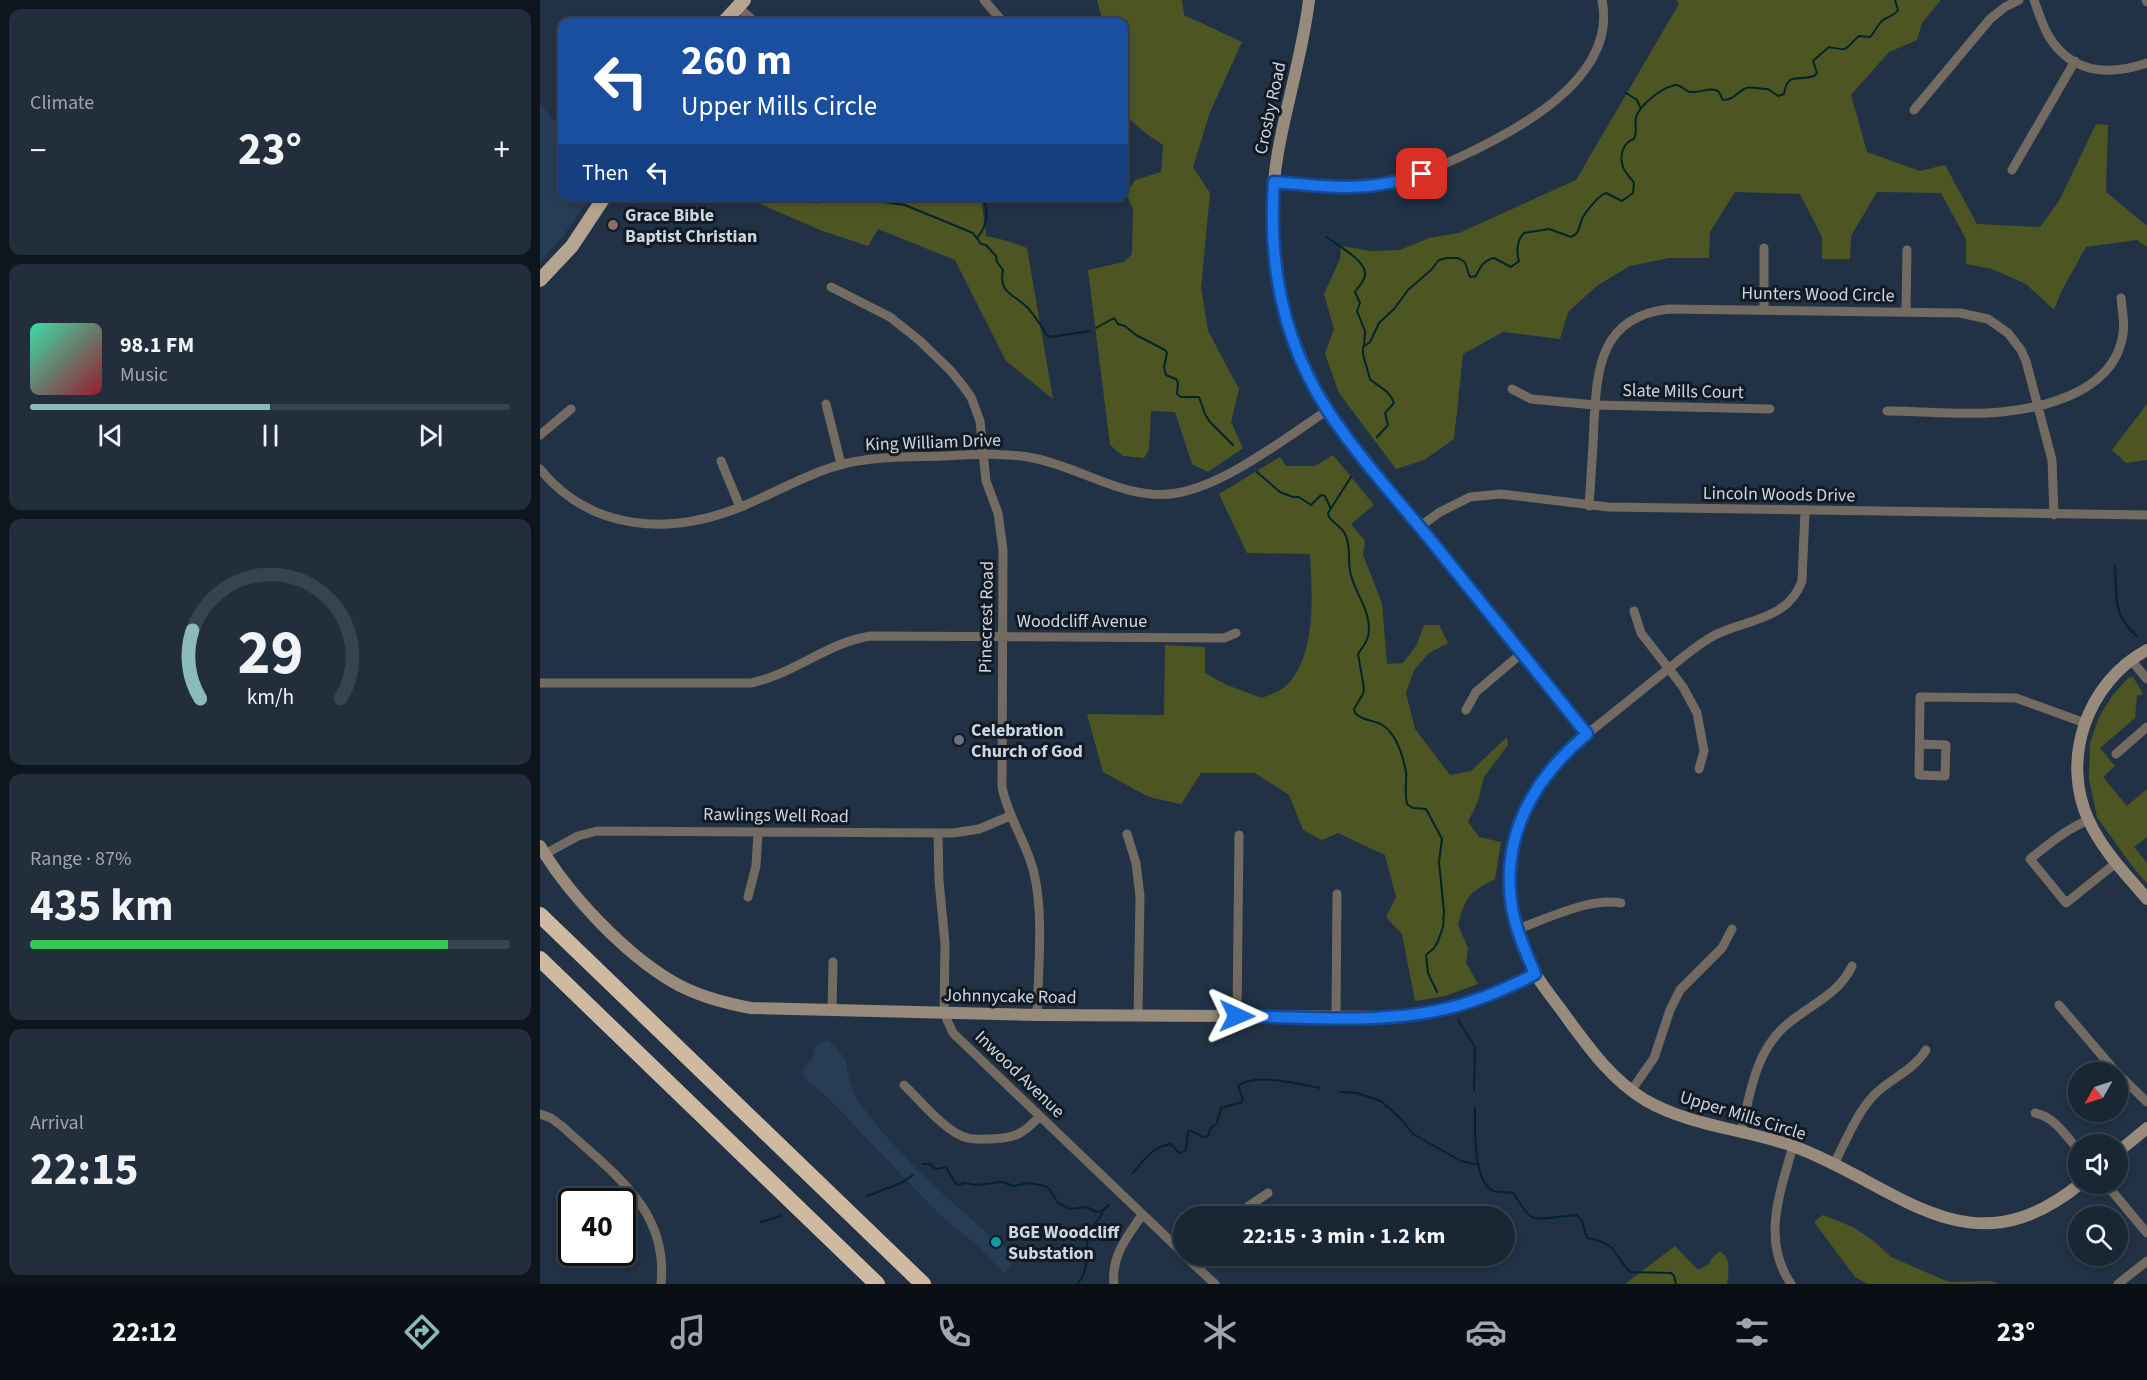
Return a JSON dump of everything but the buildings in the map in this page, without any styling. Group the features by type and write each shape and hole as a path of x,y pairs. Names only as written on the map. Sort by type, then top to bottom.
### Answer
{"highway":[{"path":"540,915 923,1284"},
{"path":"540,959 877,1284"}],"main road":[{"path":"728,18 741,3"},
{"path":"540,280 572,246 602,201"}],"street":[{"path":"984,0 1000,18"},
{"name":"Crosby Road","path":"1309,0 1274,182 1272,241 1280,299 1295,345 1328,410 1419,527 1587,734"},
{"path":"1274,182 1351,188 1385,184 1422,174 1500,138 1540,113 1558,98 1584,69 1594,54 1603,29 1602,0"},
{"path":"1914,110 1990,20 2005,7 2019,0"},
{"path":"2034,0 2048,35 2055,45 2075,62 2085,67 2108,71 2147,63"},
{"path":"741,3 752,18"},
{"path":"2012,170 2075,62"},
{"path":"1764,248 1764,310"},
{"path":"1906,311 1907,250"},
{"name":"Pinecrest Road","path":"831,287 890,317 912,334 951,371 971,397 976,408 982,433 986,482 1002,530 1001,773 1005,801 1032,864 1037,892 1037,1015"},
{"path":"1887,411 2000,412 2038,405 2080,391 2093,384 2109,369 2115,358 2123,334 2121,298"},
{"name":"Hunters Wood Circle","path":"1589,506 1595,405 1604,351 1618,330 1641,315 1668,309 1906,311 1975,315 1998,325 2008,333 2021,350 2026,361 2052,460 2054,515"},
{"name":"Slate Mills Court","path":"1512,389 1531,399 1595,405 1770,410"},
{"path":"826,404 841,464"},
{"path":"540,435 571,409"},
{"name":"King William Drive","path":"540,469 571,499 599,514 633,523 682,522 720,514 741,507 817,471 841,464 886,458 983,455 1031,458 1072,469 1116,487 1156,494 1174,493 1210,484 1328,410"},
{"path":"721,461 741,507"},
{"name":"Lincoln Woods Drive","path":"1419,527 1456,503 1470,497 1486,495 1515,495 1589,506 2147,515"},
{"name":"Upper Mills Circle","path":"1804,511 1802,581 1788,605 1770,615 1714,636 1587,734 1545,775 1527,807 1515,838 1510,871 1510,892 1517,929 1535,974 1597,1058 1631,1090 1655,1105 1682,1116 1793,1146 1834,1164 1912,1206 1956,1221 2004,1222 2034,1213 2051,1205 2068,1193"},
{"path":"1634,611 1641,633 1691,699 1697,713 1704,751 1699,769"},
{"name":"Woodcliff Avenue","path":"540,683 751,682 773,677 857,638 871,636 1224,638 1236,633"},
{"path":"2147,650 2131,660 2100,694 2085,723 2078,747 2080,797 2089,820 2098,838 2116,863 2147,898"},
{"path":"1466,710 1485,682 1522,653"},
{"path":"2131,660 2147,679"},
{"path":"1920,744 1946,745 1945,776 1919,775 1920,697 2016,699 2085,723"},
{"path":"2116,754 2147,727"},
{"name":"Rawlings Well Road","path":"542,850 597,831 938,833 968,831 1010,816"},
{"path":"2089,820 2062,833 2030,860 2066,903 2116,863"},
{"path":"748,897 756,866 758,831"},
{"path":"938,833 939,881 945,943 944,1013"},
{"path":"1127,834 1136,863 1140,896 1138,1015"},
{"path":"1237,1016 1239,835"},
{"name":"Johnnycake Road","path":"542,850 588,909 639,958 673,982 700,995 730,1005 773,1010 1037,1015 1393,1017 1441,1010 1490,994 1535,974"},
{"path":"1336,1018 1337,894"},
{"path":"1517,929 1594,902 1621,903"},
{"path":"1631,1090 1654,1058 1670,1010 1680,990 1722,948 1732,929"},
{"path":"832,1011 833,962"},
{"path":"1741,1132 1755,1076 1766,1048 1786,1025 1839,986 1847,978 1852,966"},
{"path":"2060,1005 2108,1062"},
{"name":"Inwood Avenue","path":"944,1013 953,1033 1173,1244"},
{"path":"1834,1164 1866,1104 1884,1087 1913,1066 1926,1050"},
{"path":"2128,1084 2147,1102"},
{"path":"904,1085 954,1131 969,1139 1002,1139 1016,1136 1040,1116"},
{"path":"2035,1113 2051,1119 2068,1138"},
{"path":"540,1114 551,1118 563,1127 640,1202 652,1223 660,1246 661,1284"},
{"path":"2128,1144 2147,1128"},
{"path":"1791,1284 1776,1248 1774,1218 1793,1146"},
{"path":"1249,1206 1268,1193"},
{"path":"2114,1194 2147,1233"},
{"path":"1114,1284 1116,1255 1142,1215"},
{"path":"2118,1284 2147,1261"},
{"name":"Inwood Avenue","path":"1196,1266 1215,1284"}],"shaded area":[{"path":"540,104 558,125 558,201 587,201 563,236 540,262"},
{"path":"828,1040 845,1059 856,1098 877,1126 919,1172 990,1236 993,1234 1016,1259 1004,1274 979,1247 940,1215 832,1102 803,1076 804,1067 812,1060 815,1048"}],"green space":[{"path":"1097,0 1182,0 1184,15 1242,42 1210,112 1193,167 1210,193 1201,288 1208,331 1239,389 1231,422 1243,448 1208,472 1192,464 1175,412 1151,411 1149,450 1144,458 1123,456 1110,445 1088,270 1124,262 1132,254 1133,209 1128,198 1128,191 1135,180 1161,172 1163,145 1128,116 1128,18 1102,18"},
{"path":"1676,0 1941,0 1922,23 1917,40 1889,52 1851,95 1867,152 1920,171 1945,165 1977,224 2040,227 2059,201 2096,124 2108,125 2106,192 2147,226 2147,247 2137,240 2086,247 2061,292 2054,310 2026,284 1992,269 1966,264 1966,239 1941,193 1877,192 1851,236 1850,259 1822,259 1822,237 1800,194 1735,192 1710,232 1709,258 1669,258 1630,266 1598,285 1568,312 1560,339 1503,332 1463,354 1454,439 1424,460 1396,469 1339,393 1325,354 1334,329 1324,294 1340,259 1341,246 1371,251 1400,250 1429,238 1459,233 1576,180 1679,4"},
{"path":"809,201 817,204 820,201 945,201 958,203 982,201 986,236 1027,248 1053,399 1006,361 955,260 878,229 868,246 820,230 756,202"},
{"path":"2147,404 2147,460 2126,463 2112,450"},
{"path":"1333,455 1374,505 1351,524 1365,541 1363,555 1382,603 1387,664 1403,663 1416,646 1424,625 1439,625 1448,643 1429,653 1414,670 1406,693 1415,729 1450,775 1471,771 1507,737 1508,745 1484,777 1478,801 1468,822 1479,837 1501,842 1495,879 1469,896 1458,925 1468,948 1466,963 1478,984 1445,996 1415,1001 1402,934 1386,917 1396,897 1385,855 1338,833 1322,840 1303,830 1289,795 1255,773 1201,773 1181,804 1149,797 1103,772 1087,714 1164,715 1165,645 1205,647 1205,673 1227,685 1262,698 1287,685 1297,672 1304,657 1308,640 1312,605 1310,554 1247,553 1219,494 1280,457 1286,466 1315,466"},
{"path":"2133,677 2142,692 2142,695 2137,695 2135,718 2100,748 2115,766 2103,777 2127,806 2147,789 2147,837 2134,847 2147,863 2147,883 2097,817 2089,779 2090,743 2099,717 2112,696 2128,678"},
{"path":"1823,1215 1853,1227 1875,1242 1891,1257 1944,1280 1950,1282 1991,1281 1998,1284 1868,1284 1855,1277 1814,1222"},
{"path":"1675,1246 1698,1270 1709,1264 1720,1251 1728,1262 1727,1284 1625,1284"}],"waterway":[{"path":"1377,437 1388,425 1385,413 1394,403 1387,392 1370,379 1363,347 1370,342 1379,323 1439,260 1458,258 1465,262 1471,277 1476,276 1488,260 1494,258 1511,267 1519,261 1518,246 1524,233 1549,229 1571,237 1578,231 1581,220 1593,203 1603,194 1606,193 1622,201 1633,193 1634,183 1624,169 1622,154 1627,143 1634,139 1636,117 1647,102 1658,93 1677,85 1691,92 1716,90 1723,100 1730,99 1749,87 1768,89 1778,96 1784,94 1791,80 1808,78 1817,73 1813,61 1829,47 1843,49 1859,36 1870,37 1882,21 1898,10 1895,0"},
{"path":"1626,93 1637,100 1640,107"},
{"path":"876,201 905,205 973,233 981,244 986,245 996,256 1003,270 1002,278 1005,288 1027,307 1050,337 1090,331"},
{"path":"978,237 986,218 984,201"},
{"path":"1327,237 1356,259 1364,270 1363,280 1355,292 1360,303 1357,311 1365,331 1364,345"},
{"path":"1096,328 1114,318 1118,324 1165,350 1167,353 1164,367 1166,375 1176,379 1177,394 1181,397 1199,397 1210,422 1233,445"},
{"path":"1257,472 1280,492 1299,497 1311,505 1321,495 1325,496 1330,507"},
{"path":"1351,477 1328,513 1347,538 1352,579 1368,621 1368,636 1358,654 1364,688 1354,709 1358,716 1389,730 1399,747 1405,766 1407,804 1413,808 1426,809 1442,839 1439,862 1444,912 1443,927 1434,948 1426,955 1428,973 1437,992"},
{"path":"2115,566 2117,604 2123,620 2137,636"},
{"path":"1458,1020 1475,1047 1474,1090"},
{"path":"1133,1173 1149,1154 1165,1145 1171,1144 1181,1153 1186,1150 1188,1132 1191,1131 1203,1137 1208,1136 1211,1128 1217,1123 1221,1108 1242,1102 1238,1086 1245,1082 1265,1079 1320,1088"},
{"path":"1340,1092 1357,1093 1381,1101 1401,1119 1413,1134 1461,1161 1479,1165"},
{"path":"1475,1107 1475,1138 1480,1174 1490,1189 1513,1193 1532,1217 1539,1219 1577,1215 1582,1220 1588,1238 1610,1246 1630,1272 1671,1273 1676,1284"},
{"path":"922,1164 930,1164 937,1169 946,1167 955,1183 959,1185 1002,1182 1014,1186 1029,1183 1045,1186 1058,1203 1070,1209 1086,1207 1097,1212 1109,1205"},
{"path":"867,1196 901,1183 913,1175"},
{"path":"1077,1284 1085,1270 1088,1235 1103,1211"},
{"path":"761,1222 781,1216"}],"place":[{"name":"Grace Bible Baptist Christian","path":"613,225"},
{"name":"Celebration Church of God","path":"959,740"},
{"name":"BGE Woodcliff Substation","path":"996,1242"}],"route":[{"path":"1237,1016 1340,1018 1417,1014 1441,1010 1478,998 1535,974 1512,910 1510,871 1515,838 1527,807 1545,775 1587,734 1381,480 1328,410 1295,345 1280,299 1275,272 1272,241 1274,182 1351,188 1402,181 1422,174"}]}
